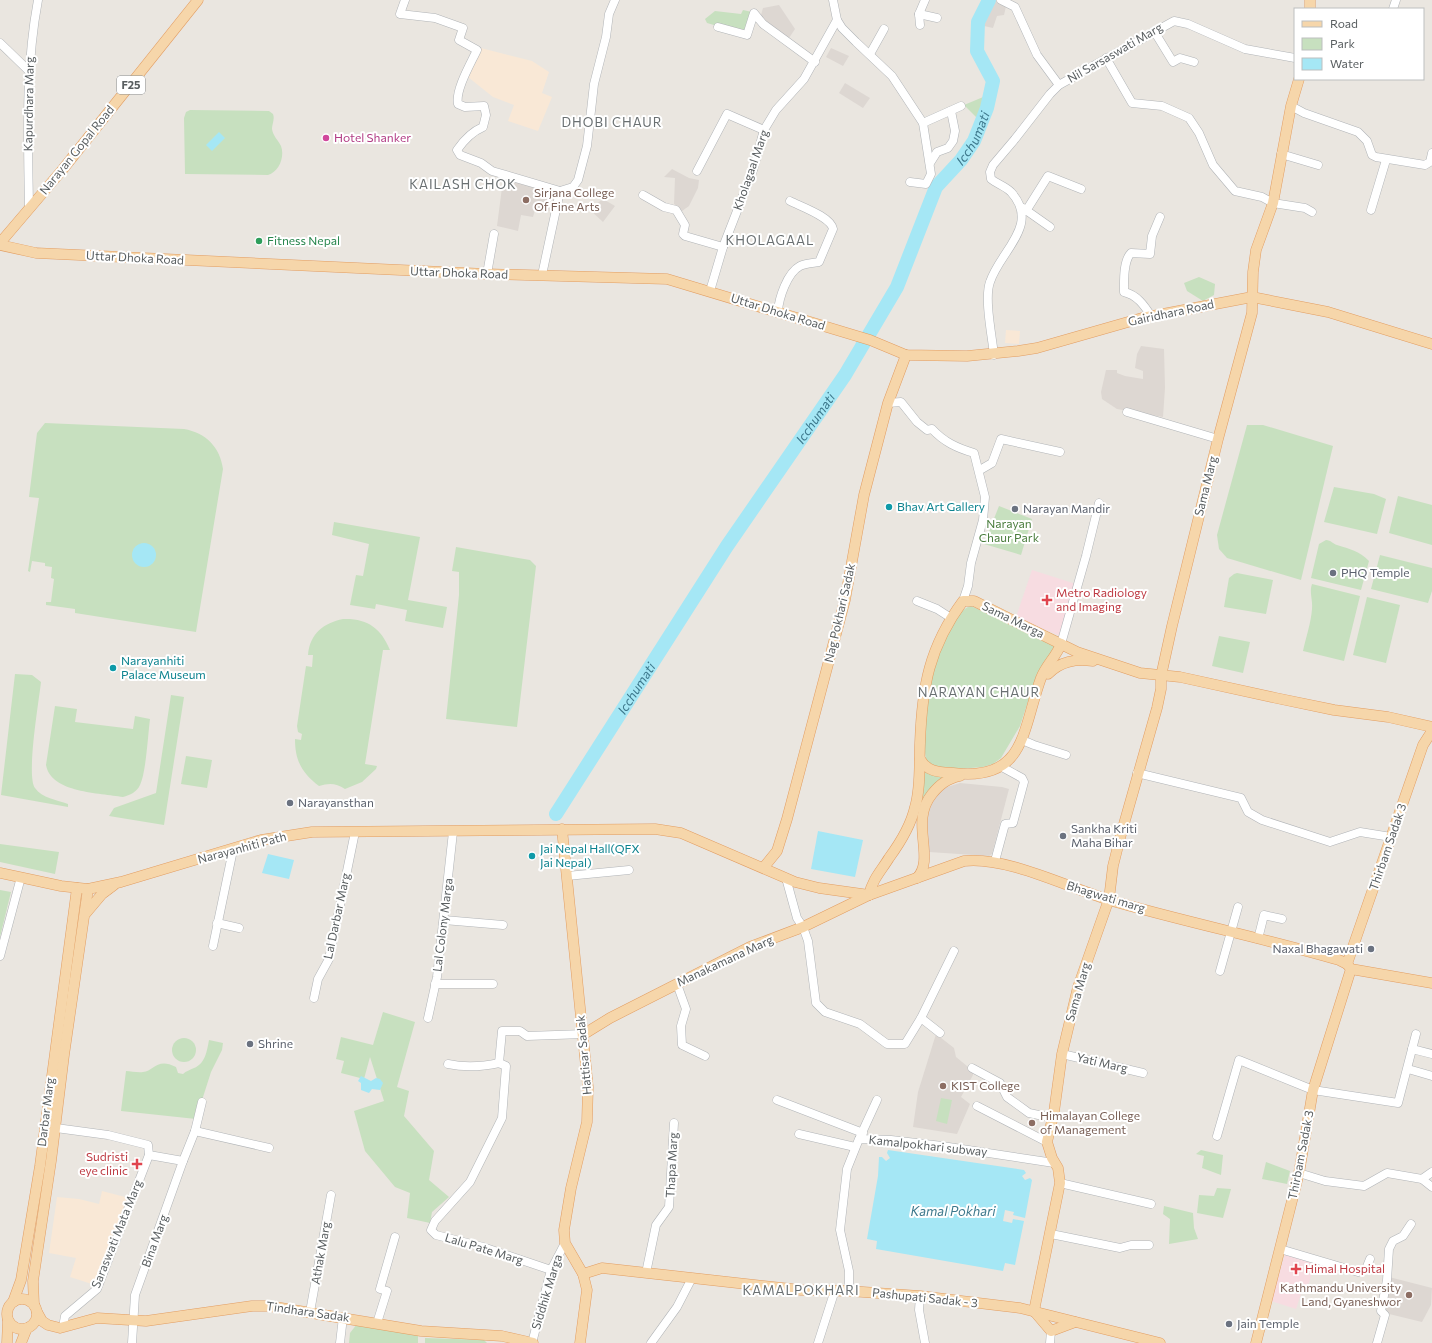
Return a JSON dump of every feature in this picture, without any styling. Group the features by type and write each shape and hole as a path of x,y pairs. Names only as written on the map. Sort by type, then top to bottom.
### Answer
{"main road":[{"name":"Narayan Gopal Road","path":"0,244 63,169 198,0"},
{"name":"Sama Marg","path":"1047,1142 1053,1118 1062,1054 1078,987 1109,900 1113,866 1137,773 1157,708 1161,689 1161,676 1218,439 1252,312 1252,272 1256,250 1273,203 1291,106 1299,80"},
{"name":"Uttar Dhoka Road","path":"0,244 36,253 487,274 667,279 778,311 870,340 906,355"},
{"name":"Gairidhara Road","path":"906,355 994,355 1038,348 1151,316 1252,297 1328,312 1432,344"},
{"name":"Nag Pokhari Sadak","path":"764,867 777,851 787,820 845,600 864,495 888,403 906,355"},
{"path":"916,878 921,874 924,860 918,814 918,790 927,674 932,656 951,618 963,601"},
{"name":"Sama Marga","path":"963,601 974,601 1061,644"},
{"path":"869,895 871,884 929,797 940,785 945,781 965,775 988,773 1002,767 1015,752 1022,740 1043,672 1057,655 1061,644 1120,667"},
{"path":"1037,689 1052,670 1066,662 1085,660 1161,676 1180,677 1290,701 1388,717 1432,726"},
{"name":"Thirbam Sadak 3","path":"1256,1343 1299,1173 1314,1090 1349,966 1423,745 1432,731"},
{"path":"920,759 923,766 931,770 965,775"},
{"name":"Narayanhiti Path","path":"0,873 44,883 88,889 117,883 280,836 312,832 453,832 562,829 655,829 681,833 764,867 786,878 819,888 869,895"},
{"name":"Hattisar Sadak","path":"562,829 584,1034 588,1087 588,1116 565,1216 565,1243"},
{"name":"Bhagwati marg","path":"869,895 964,861 995,861 1109,900 1320,955 1349,966 1432,983"},
{"path":"44,883 61,890 68,896 73,904 73,912"},
{"path":"85,913 102,894 117,883"},
{"name":"Darbar Marg","path":"13,1302 21,1280 40,1166 77,888"},
{"name":"Darbar Marg","path":"36,1308 33,1281 56,1128 64,1055 88,889"},
{"name":"Manakamana Marg","path":"584,1034 750,947 803,927 869,895"},
{"path":"1047,1142 1054,1163 1060,1173 1060,1183 1051,1234 1034,1311 1051,1331 1075,1322"},
{"path":"565,1243 583,1274 588,1295 580,1343"},
{"name":"Pashupati Sadak - 3","path":"583,1274 602,1268 801,1290 835,1290 920,1296 1034,1311 1160,1343"},
{"path":"7,1343 8,1308 13,1302 22,1299 31,1302 36,1308 42,1321 48,1325 61,1327"},
{"name":"Tindhara Sadak","path":"61,1327 97,1318 132,1321 252,1306 269,1306 421,1331 532,1343"},
{"path":"21,1343 27,1328 34,1323 36,1308"},
{"path":"8,1320 14,1326 27,1328"}],"street":[{"name":"Kapurdhara Marg","path":"29,208 28,70 31,38 38,0"},
{"path":"406,0 400,14 434,18 463,28 459,40 477,50 466,70 457,98 458,104 465,108 484,106 486,115 483,127 476,130 463,141 457,150 460,155 482,163 492,172 560,191 573,187 578,180 587,146 594,84 606,37 608,14 615,0"},
{"path":"833,0 837,20 842,28 892,76 923,123 931,174 926,184 910,182"},
{"path":"920,25 919,14 925,0"},
{"name":"Nil Sarsaswati Marg","path":"1001,0 1015,3 1038,55 1059,85 1170,22 1178,22 1245,49 1294,58"},
{"path":"718,27 747,35 754,13 763,24 815,62"},
{"path":"919,14 937,18"},
{"name":"Kholagaal Marg","path":"710,291 723,248 753,170 764,130 776,110 798,87 815,62 837,20"},
{"path":"870,54 884,29"},
{"path":"1154,31 1173,62 1180,58 1194,62"},
{"path":"0,43 28,70"},
{"path":"1106,58 1132,103 1162,106 1189,118 1199,133 1213,165 1236,191 1262,197 1273,203 1312,212"},
{"path":"1050,227 1023,209 1007,188 990,179 990,172 993,164 1059,85"},
{"path":"923,123 961,106"},
{"path":"1291,106 1304,113 1358,132 1367,141 1372,155 1386,160 1412,162 1425,165 1430,162 1432,153"},
{"path":"930,163 937,152 948,148 953,141 955,131 951,111"},
{"path":"698,171 727,114 764,130"},
{"path":"1282,154 1318,165"},
{"path":"1371,210 1386,160"},
{"path":"994,355 987,293 997,265 1022,224 1023,209 1048,176 1082,189"},
{"path":"542,275 560,191"},
{"path":"643,195 664,207 676,210 685,225 685,236 723,248"},
{"path":"778,311 784,288 792,275 802,265 819,262 833,230 833,226 823,217 790,201"},
{"path":"1151,316 1141,302 1124,292 1124,279 1128,256 1131,254 1150,254 1152,236 1160,217"},
{"path":"487,274 494,234"},
{"path":"888,403 901,402 916,422 926,430 932,429 940,438 956,447 974,453 980,470 985,497 983,520 971,563 963,601"},
{"path":"1127,412 1218,439"},
{"path":"980,470 992,463 1001,439 1060,452"},
{"path":"1061,644 1086,556 1099,503"},
{"path":"917,601 937,609 951,618"},
{"path":"1022,740 1066,755"},
{"path":"995,861 1005,824 1013,823 1024,782 1022,778 1002,767"},
{"path":"1137,773 1241,798 1248,812 1262,820 1330,842 1360,832 1391,837"},
{"name":"Lal Darbar Marg","path":"314,998 318,979 330,959 355,832"},
{"name":"Lal Colony Marga","path":"428,1018 435,984 444,920 453,832"},
{"path":"213,946 233,850"},
{"path":"567,876 629,870"},
{"path":"0,956 21,877"},
{"path":"786,878 797,918 803,927 809,948 816,1003 824,1012 860,1024 887,1044 905,1044 921,1018 954,951"},
{"path":"1220,971 1238,907"},
{"path":"1258,939 1264,916 1282,919"},
{"path":"444,920 503,925"},
{"path":"217,924 238,928"},
{"path":"435,984 493,984"},
{"path":"677,984 686,1009 681,1026 682,1045 705,1056"},
{"path":"921,1018 940,1033"},
{"path":"448,1064 480,1067 498,1063 502,1030 520,1032 527,1036 584,1034"},
{"path":"1217,1136 1239,1060 1314,1090 1398,1103 1416,1034"},
{"path":"1412,1049 1432,1054"},
{"name":"Yati Marg","path":"1062,1054 1143,1073"},
{"name":"Lalu Pate Marg","path":"498,1063 506,1066 502,1118 470,1182 435,1220 431,1230 441,1236 483,1247 551,1270"},
{"path":"972,1068 1000,1083 1007,1097 1029,1113 1053,1118"},
{"path":"1408,1069 1432,1076"},
{"path":"778,1100 859,1140"},
{"path":"859,1140 877,1100"},
{"name":"Bina Marg","path":"132,1343 132,1321 135,1295 195,1131 202,1102"},
{"path":"976,1106 1047,1142"},
{"name":"Thapa Marg","path":"646,1273 656,1225 669,1207 674,1123"},
{"path":"56,1128 108,1135 148,1144 149,1154 183,1162"},
{"path":"195,1131 270,1148"},
{"path":"799,1134 859,1140"},
{"name":"Kamalpokhari subway","path":"849,1291 849,1271 840,1230 847,1169 859,1140 891,1140 950,1147 1054,1163"},
{"name":"Saraswati Mata Marg","path":"61,1327 65,1316 97,1289 149,1154"},
{"path":"1422,1178 1432,1172"},
{"path":"1299,1173 1325,1181 1356,1186 1364,1186 1387,1173 1422,1178 1432,1186"},
{"path":"1060,1183 1151,1204"},
{"name":"Athak Marg","path":"310,1312 331,1195"},
{"path":"1377,1343 1385,1315 1381,1311 1387,1280 1389,1249 1392,1241 1403,1236 1411,1224"},
{"path":"1051,1234 1120,1248 1131,1245 1149,1244"},
{"path":"377,1323 387,1291 380,1289 395,1236"},
{"name":"Siddhik Marga","path":"532,1343 551,1270 565,1243"},
{"path":"1280,1249 1358,1272 1366,1269 1370,1260"},
{"path":"651,1343 677,1307 692,1278"},
{"path":"818,1343 835,1290"},
{"path":"920,1296 919,1310 924,1343"},
{"path":"340,1343 343,1317"},
{"path":"1050,1343 1051,1331"}],"shaded area":[{"path":"990,0 1007,2 1004,15 997,16 993,28 984,26 981,17 987,3"},
{"path":"779,5 795,29 787,41 759,22 763,8"},
{"path":"481,48 532,61 549,72 542,93 552,97 538,131 508,121 514,105 493,97 468,77"},
{"path":"831,48 849,56 843,66 826,57"},
{"path":"845,83 870,98 863,108 839,93"},
{"path":"672,169 689,178 699,180 698,188 689,206 682,211 674,204 675,178 664,177"},
{"name":"Sirjana College Of Fine Arts","path":"503,180 552,191 552,211 535,210 533,217 521,215 518,231 497,226"},
{"path":"603,199 615,206 603,222 589,209"},
{"path":"1006,330 1020,331 1019,344 1005,343"},
{"path":"1141,346 1164,349 1165,388 1163,417 1117,409 1102,399 1101,392 1106,370 1117,370 1117,373 1125,376 1143,379 1143,371 1135,368 1137,354"},
{"name":"Metro Radiology and Imaging","path":"1032,570 1076,584 1062,637 1016,617"},
{"path":"960,783 1009,789 992,854 989,856 929,852 925,823 931,798 947,787"},
{"name":"KIST College","path":"936,1034 954,1048 956,1057 973,1071 973,1075 961,1097 970,1104 957,1134 913,1127 918,1092"},
{"path":"102,1191 129,1198 95,1285 70,1277 76,1258 49,1253 57,1197 79,1199 99,1204"},
{"name":"Himal Hospital","path":"1286,1251 1316,1256 1309,1283 1303,1288 1296,1309 1271,1301"},
{"name":"Kathmandu University Land, Gyaneshwor","path":"1389,1277 1432,1288 1431,1305 1422,1322 1385,1313 1382,1310"}],"green space":[{"path":"743,10 752,12 745,34 707,23 705,19 715,11 741,14"},
{"path":"988,95 980,121 964,105"},
{"path":"190,110 269,111 274,116 272,129 274,136 282,150 282,159 280,164 275,171 268,175 185,174 184,118 186,112"},
{"path":"1199,277 1215,284 1214,295 1203,301 1187,291 1184,283"},
{"path":"45,423 184,429 199,434 211,442 219,454 223,469 196,632 75,613 75,609 46,605 46,602 51,602 54,579 51,578 52,567 45,566 45,563 32,561 30,572 28,571 39,498 29,497 37,433"},
{"path":"1247,425 1263,425 1333,446 1301,580 1227,558 1219,549 1217,535"},
{"path":"1334,487 1374,494 1386,499 1377,534 1324,522"},
{"path":"1398,496 1432,505 1432,545 1389,533"},
{"name":"Narayan Chaur Park","path":"999,506 1032,519 1021,555 984,544"},
{"path":"334,522 420,537 408,600 447,607 443,628 405,621 407,610 376,604 375,609 350,605 356,575 363,576 369,544 332,535"},
{"path":"1326,540 1354,551 1369,561 1361,590 1311,578 1319,544"},
{"path":"456,547 530,560 536,566 517,727 446,719 459,595 459,572 452,571"},
{"path":"1380,555 1432,568 1432,591 1428,603 1371,589"},
{"path":"1237,573 1273,580 1266,614 1224,607 1229,578"},
{"path":"1312,584 1360,596 1344,661 1303,651 1310,625"},
{"path":"1367,597 1400,605 1386,663 1353,655"},
{"path":"971,606 1053,644 1056,647 1037,674 1020,726 1001,758 993,764 983,767 945,770 928,766 924,744 924,717 930,676 937,656 960,613"},
{"path":"343,619 359,620 372,626 378,630 390,650 383,650 365,764 377,766 376,769 362,782 345,789 332,784 319,786 313,781 301,766 295,747 295,739 301,740 302,734 298,732 297,726 306,666 312,667 313,655 308,655 309,647 319,630 330,623"},
{"path":"1219,636 1250,642 1243,673 1212,666"},
{"path":"15,674 32,675 41,682 32,754 33,781 35,788 46,796 68,804 68,807 1,795"},
{"path":"171,695 184,697 164,825 109,816 114,808 156,793"},
{"path":"55,706 77,709 75,722 133,729 135,716 150,719 144,772 137,790 123,797 78,790 57,781 50,774 46,765"},
{"path":"186,756 212,760 207,788 181,784"},
{"path":"923,771 953,775 921,809"},
{"path":"0,844 59,852 55,874 0,862"},
{"path":"0,890 11,892 0,937"},
{"path":"383,1012 415,1022 397,1087 409,1091 404,1116 434,1151 429,1180 449,1197 432,1212 430,1223 407,1218 410,1193 395,1187 365,1151 354,1111 384,1101 370,1057 364,1079 341,1073 344,1061 336,1059 341,1037 373,1045"},
{"path":"184,1038 193,1041 196,1050 193,1059 184,1062 175,1059 172,1050 175,1041"},
{"path":"209,1040 223,1043 222,1050 211,1072 196,1119 121,1111 126,1071 143,1072 156,1065 164,1063 176,1067 178,1073 183,1074 201,1063 205,1057"},
{"path":"941,1098 952,1100 947,1124 936,1121"},
{"path":"1201,1150 1223,1155 1221,1175 1202,1168 1204,1156 1196,1154"},
{"path":"1266,1162 1290,1171 1287,1184 1262,1179"},
{"path":"1217,1188 1231,1189 1223,1218 1197,1213 1199,1195 1214,1196"},
{"path":"1164,1206 1193,1213 1194,1228 1198,1239 1169,1244 1170,1219 1163,1214"},
{"path":"357,1324 418,1335 418,1343 349,1343 350,1333"},
{"path":"425,1338 484,1340 487,1343 425,1343"}],"water":[{"path":"219,132 225,138 212,151 206,145"},
{"path":"144,543 153,546 156,555 153,564 144,567 135,564 132,555 135,546"},
{"path":"818,831 863,840 855,877 811,869"},
{"path":"268,854 294,860 289,879 262,873"},
{"path":"361,1076 371,1081 376,1078 380,1079 383,1083 380,1090 372,1089 369,1093 361,1090 361,1083 358,1081"},
{"name":"Kamal Pokhari","path":"888,1150 1024,1170 1026,1173 1022,1176 1025,1180 1030,1178 1032,1180 1025,1218 1013,1215 1014,1212 1005,1210 1003,1221 1012,1223 1013,1219 1024,1221 1015,1265 1005,1263 1003,1271 876,1249 877,1241 867,1239 878,1176 879,1157 882,1157 886,1161 890,1158 887,1153"}],"waterway":[{"name":"Icchumati","path":"556,814 727,546 845,375 897,287 936,187 961,160 974,141 987,108 993,81 977,51 978,22 989,0"}],"place":[{"name":"Hotel Shanker","path":"326,138"},
{"name":"Sirjana College Of Fine Arts","path":"526,200"},
{"name":"Fitness Nepal","path":"259,241"},
{"name":"Bhav Art Gallery","path":"889,507"},
{"name":"Narayan Mandir","path":"1015,509"},
{"name":"PHQ Temple","path":"1333,573"},
{"name":"Metro Radiology and Imaging","path":"1047,600"},
{"name":"Narayanhiti Palace Museum","path":"113,668"},
{"name":"Narayansthan","path":"290,803"},
{"name":"Sankha Kriti Maha Bihar","path":"1063,836"},
{"name":"Jai Nepal Hall(QFX Jai Nepal)","path":"532,856"},
{"name":"Naxal Bhagawati","path":"1371,949"},
{"name":"Shrine","path":"250,1044"},
{"name":"KIST College","path":"943,1086"},
{"name":"Himalayan College of Management","path":"1032,1123"},
{"name":"Sudristi eye clinic","path":"137,1164"},
{"name":"Himal Hospital","path":"1296,1269"},
{"name":"Kathmandu University Land, Gyaneshwor","path":"1409,1295"},
{"name":"Jain Temple","path":"1229,1324"}],"district":[{"name":"DHOBI CHAUR","path":"612,122"},
{"name":"KAILASH CHOK","path":"463,184"},
{"name":"KHOLAGAAL","path":"770,240"},
{"name":"NARAYAN CHAUR","path":"979,692"},
{"name":"KAMALPOKHARI","path":"801,1290"}]}
